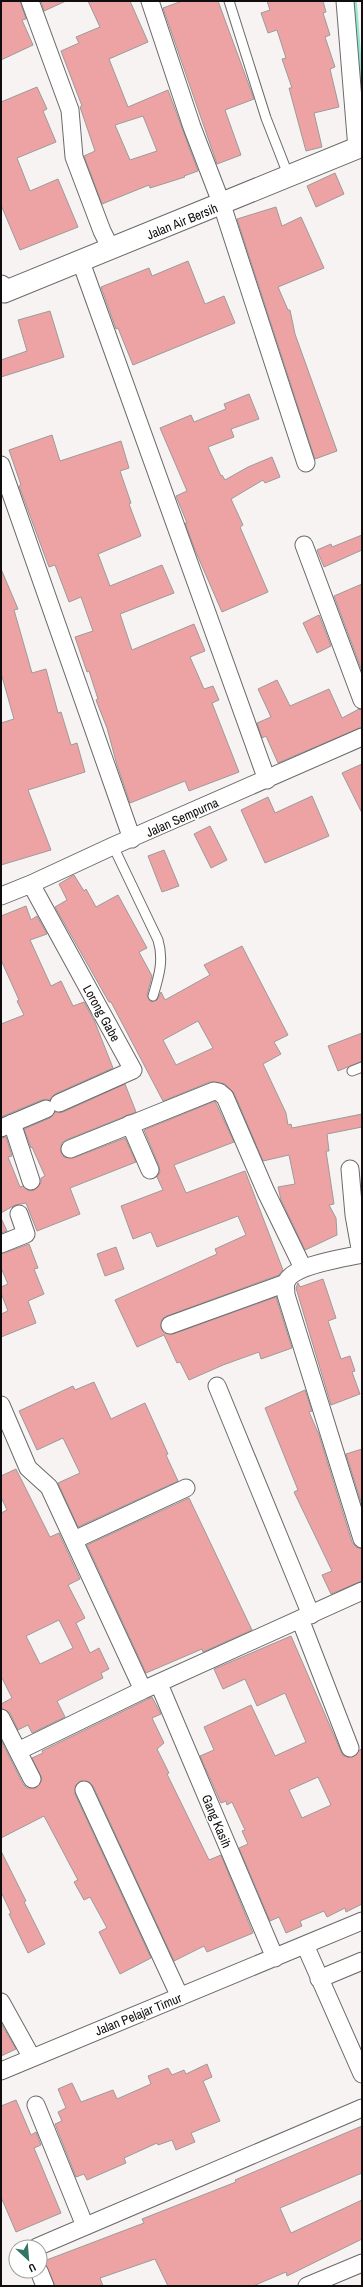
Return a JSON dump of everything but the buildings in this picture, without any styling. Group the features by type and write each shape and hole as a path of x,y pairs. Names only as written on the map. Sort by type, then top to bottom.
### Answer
{"street":[{"path":"30,1 70,110 74,157 102,231 111,249"},
{"path":"150,1 192,127 222,205 306,464"},
{"path":"345,1 360,147"},
{"name":"Jalan Air Bersih","path":"2,291 81,262 360,147"},
{"path":"81,262 267,780"},
{"path":"1,465 132,839"},
{"path":"304,545 362,700"},
{"name":"Jalan Sempurna","path":"1,896 362,737"},
{"name":"Lorong Gabe","path":"6,1126 133,1070 31,884"},
{"path":"70,1149 214,1091 219,1092 225,1097 266,1192 295,1274 286,1295 362,1538"},
{"path":"130,1124 150,1170"},
{"path":"6,1126 31,1181"},
{"path":"170,1325 295,1274 362,1254 354,1215 350,1169"},
{"path":"1,1244 26,1234 20,1214"},
{"path":"217,1386 305,1617 350,1748"},
{"path":"1,1405 28,1468 49,1487 143,1690"},
{"path":"74,1540 186,1488"},
{"path":"18,1751 143,1690 362,1591"},
{"name":"Gang Kasih","path":"159,1684 276,1958"},
{"path":"1,1718 32,1779"},
{"path":"84,1790 180,1997"},
{"path":"276,1958 362,1921"},
{"path":"305,1945 362,2074"},
{"name":"Jalan Pelajar Timur","path":"1,2071 276,1958"},
{"path":"319,1979 362,1961"},
{"path":"1,2002 32,2058"},
{"path":"36,2105 86,2226"},
{"path":"48,2242 362,2108"},
{"path":"308,2286 362,2263"}],"lane":[{"path":"229,1 264,111 289,177"},
{"path":"113,846 158,940 162,953 161,968 153,996"},
{"path":"352,1071 362,1067"}],"waterway":[{"path":"354,1 360,76"}]}
